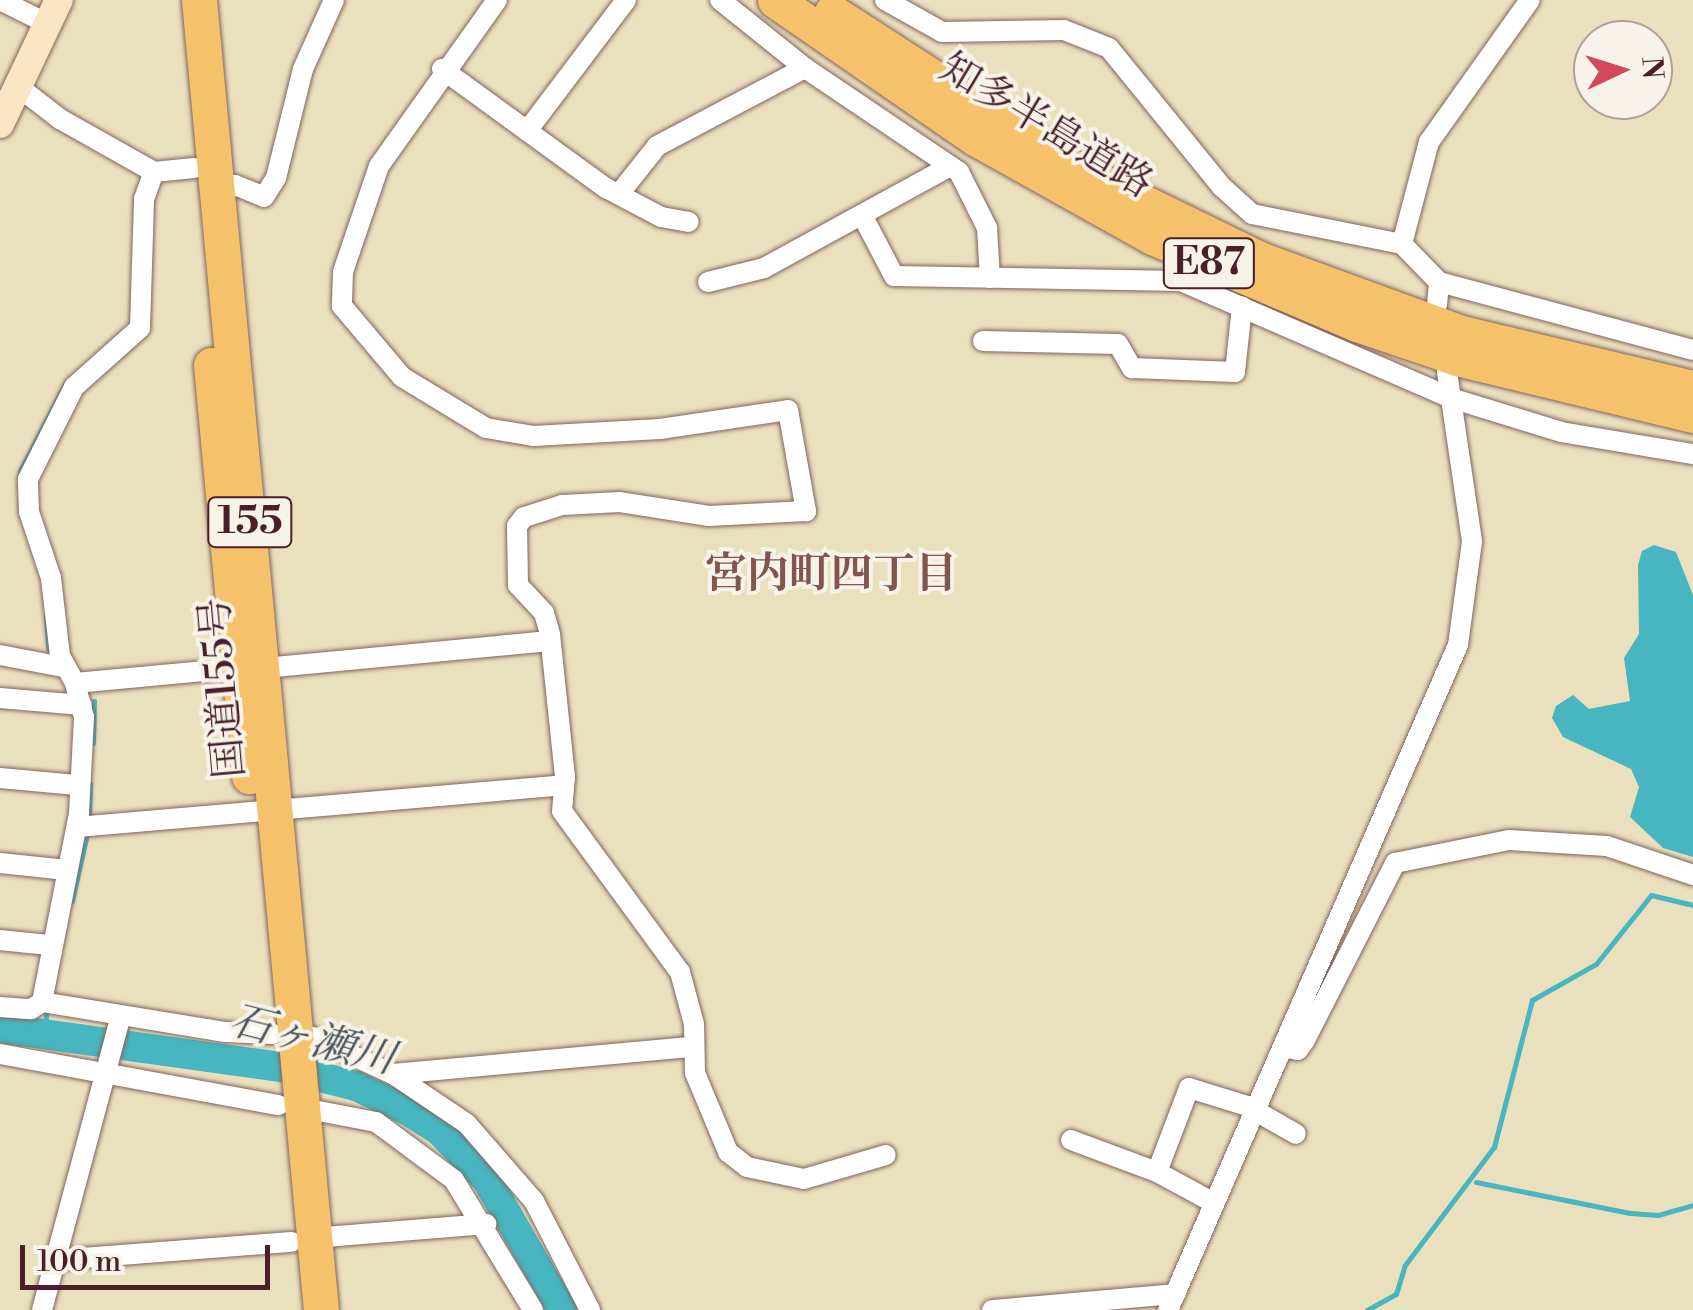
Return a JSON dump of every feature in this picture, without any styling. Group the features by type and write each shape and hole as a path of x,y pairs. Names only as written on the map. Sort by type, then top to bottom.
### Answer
{"highway":[{"name":"国道155号","path":"177,0 206,177"},
{"name":"国道155号","path":"199,0 206,177 302,1240 298,1310"},
{"name":"知多半島道路","path":"774,0 975,138 1152,237 1357,324 1457,358 1686,422"},
{"name":"知多半島道路","path":"816,0 1073,168 1262,260 1462,333 1692,374"},
{"name":"国道155号","path":"302,1240 321,1310"}],"street":[{"path":"0,0 54,12 1,120"},
{"path":"20,88 60,119 154,172 206,177 264,197 276,178 303,69 334,0"},
{"path":"497,0 442,69 379,166 342,272 342,306 388,364 443,408 486,428 534,436 660,429 788,410 806,511 692,516 620,502 562,505 524,517 517,526 518,585 544,613 550,641 566,820 680,972 694,1024 690,1047 705,1104 735,1160 804,1179 886,1155"},
{"path":"527,131 626,0"},
{"path":"720,0 805,68 950,166 986,228 990,278"},
{"path":"885,0 942,32 1064,30 1109,48 1221,186 1252,214 1402,244 1440,282 1693,350"},
{"path":"1402,244 1428,142 1530,0"},
{"path":"620,194 657,146 805,68"},
{"path":"442,69 620,194 661,216 690,222"},
{"path":"708,282 764,268 950,166"},
{"path":"42,1002 49,944 77,827 82,705 69,675 28,479 74,387 140,328 144,200 154,172"},
{"path":"862,215 894,276 1181,282 1454,399 1561,432 1684,453 1686,422"},
{"path":"1437,305 1440,282"},
{"path":"983,341 1118,344 1132,368 1228,373 1235,372 1242,306"},
{"path":"992,1310 1171,1302 1458,645 1472,541 1447,371"},
{"path":"0,655 69,675 251,668 550,641"},
{"path":"0,698 82,705"},
{"path":"0,778 78,784"},
{"path":"77,827 563,785"},
{"path":"1284,1047 1298,1050 1304,1040 1394,862 1520,841 1607,846 1693,875"},
{"path":"0,863 67,870"},
{"path":"0,940 49,944"},
{"path":"0,1007 30,1009 42,1002 285,1039 312,1037 393,1074 449,1108 512,1170 590,1310"},
{"path":"42,1310 110,1071 121,1015"},
{"path":"393,1074 690,1047"},
{"path":"0,1054 376,1122 454,1180 486,1224 533,1310"},
{"path":"1158,1172 1189,1088 1255,1111 1296,1134"},
{"path":"1071,1140 1158,1172 1214,1203"},
{"path":"56,1260 486,1224"}],"water":[{"path":"1654,545 1676,552 1693,595 1693,857 1663,848 1630,817 1639,787 1631,769 1563,737 1552,718 1556,706 1573,695 1589,709 1630,701 1624,658 1639,634 1638,565 1642,551"}],"waterway":[{"path":"21,516 20,471 65,384"},
{"path":"46,617 48,648"},
{"path":"93,743 94,701"},
{"path":"89,818 90,784"},
{"path":"72,901 87,834"},
{"path":"1367,1310 1396,1294 1405,1265 1494,1147 1532,1000 1596,964 1651,895 1693,905"},
{"path":"44,1031 47,1009"},
{"name":"石ヶ瀬川","path":"0,1028 281,1067 356,1086 407,1110 440,1131 487,1180 562,1310"},
{"path":"1476,1182 1630,1213 1658,1215 1693,1205"}],"district":[{"name":"宮内町四丁目","path":"831,575"}]}
